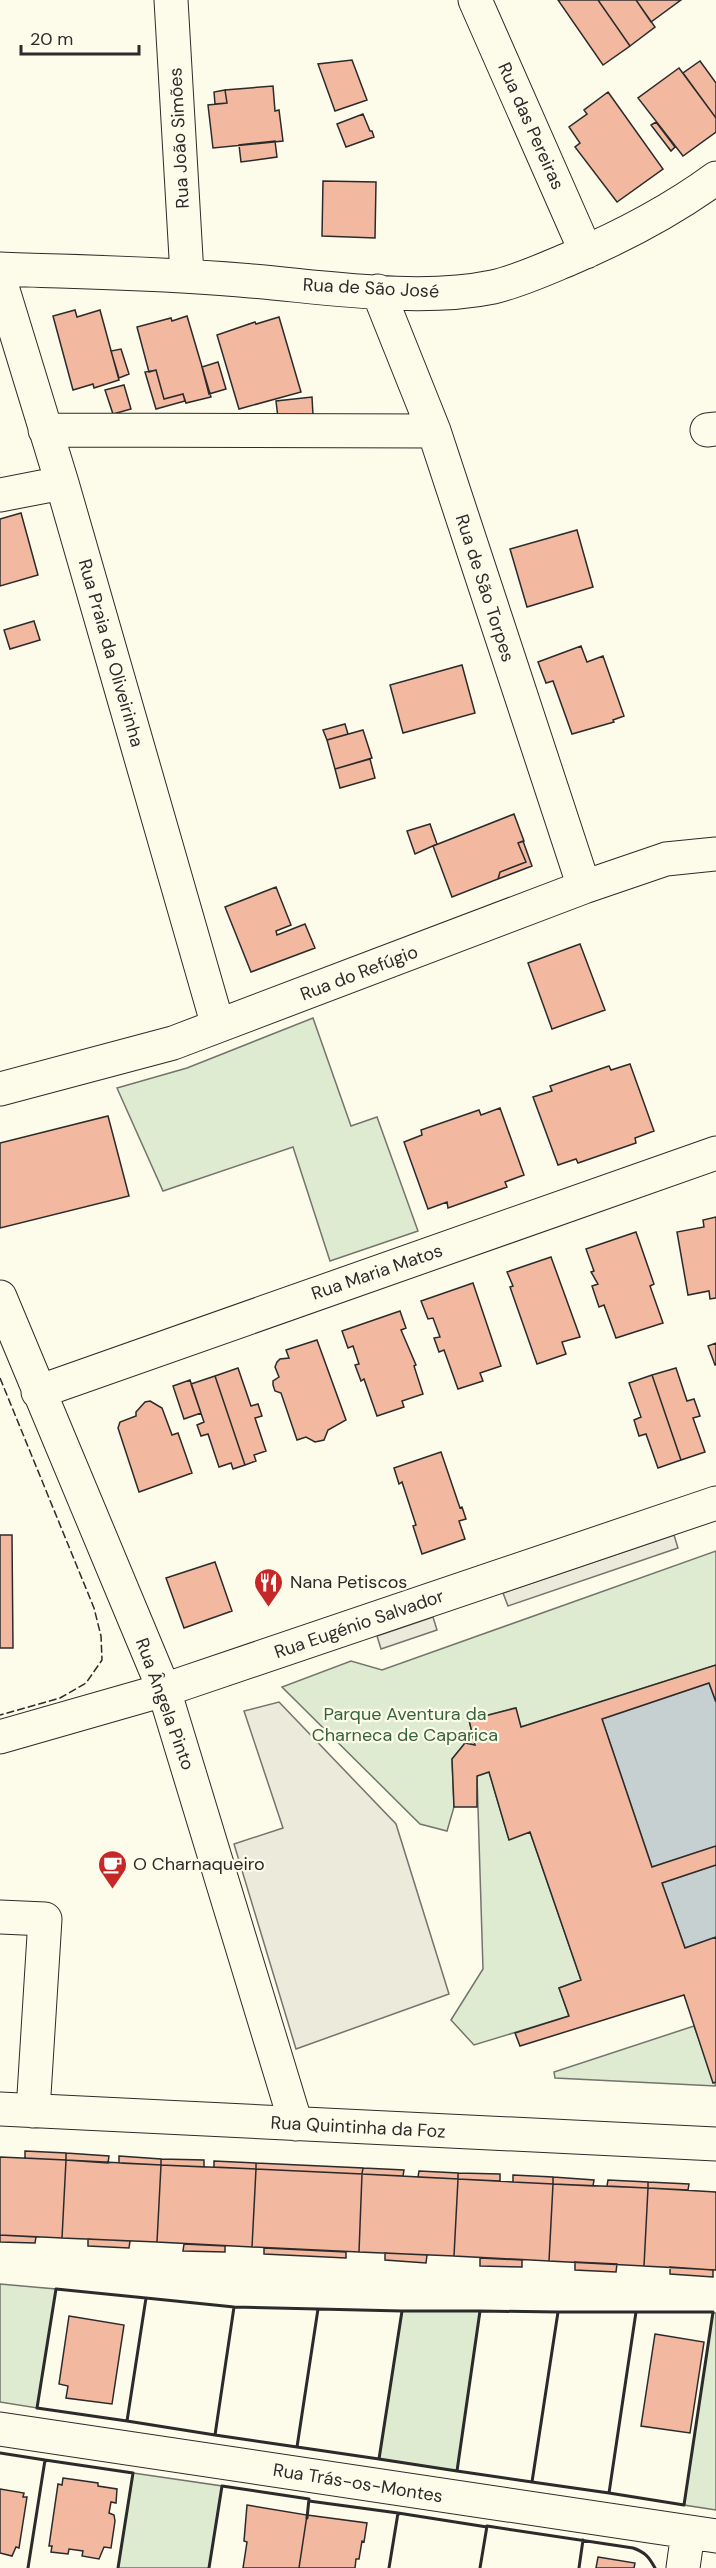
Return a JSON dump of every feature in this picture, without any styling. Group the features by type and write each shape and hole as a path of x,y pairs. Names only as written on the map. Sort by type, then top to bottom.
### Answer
{"street":[{"name":"Rua João Simões","path":"171,0 187,275"},
{"name":"Rua das Pereiras","path":"475,0 586,252"},
{"name":"Rua de São José","path":"0,269 187,275 378,291 454,292 493,286 535,273 586,252 642,225 716,178"},
{"name":"Rua Praia da Oliveirinha","path":"0,280 62,483 218,1026"},
{"name":"Rua de São Torpes","path":"378,291 434,430 584,887"},
{"path":"45,430 434,430"},
{"path":"0,495 62,483"},
{"name":"Rua do Refúgio","path":"0,1089 143,1052 218,1026 584,887 666,859 716,854"},
{"name":"Rua Maria Matos","path":"38,1392 716,1153"},
{"name":"Rua Ângela Pinto","path":"0,1297 164,1690 296,2124"},
{"name":"Rua Eugénio Salvador","path":"0,1737 164,1690 716,1503"},
{"path":"0,1917 45,1919 33,2111"},
{"name":"Rua Quintinha da Foz","path":"0,2109 716,2144"},
{"name":"Rua Trás-os-Montes","path":"0,2429 702,2534"},
{"path":"683,2568 702,2534"}],"green space":[{"path":"313,1018 351,1126 377,1117 418,1231 330,1261 293,1147 163,1191 117,1088 187,1068"},
{"name":"Parque Aventura da Charneca de Caparica","path":"716,1551 716,1665 521,1727 515,1708 469,1720 475,1745 465,1743 452,1759 454,1807 447,1831 420,1824 282,1687 351,1661 382,1670"},
{"path":"489,1772 509,1839 530,1832 581,1980 559,1988 569,2016 474,2045 451,2020 483,1969 477,1776"},
{"path":"694,2026 716,2086 555,2078 554,2072"},
{"path":"0,2284 56,2289 37,2408 0,2402"},
{"path":"402,2311 480,2311 457,2471 379,2459"},
{"path":"713,2313 716,2313 716,2510 684,2505"},
{"path":"133,2473 222,2486 209,2568 118,2568"}],"shaded area":[{"path":"674,1535 678,1548 508,1606 503,1593"},
{"path":"433,1617 437,1630 381,1649 377,1636"},
{"path":"709,1683 716,1702 716,1846 652,1867 602,1719"},
{"path":"279,1702 396,1824 449,1994 296,2049 234,1844 283,1828 244,1711"},
{"path":"716,1865 716,1937 685,1948 662,1883"}],"building":[{"path":"558,0 598,0 630,46 603,65"},
{"path":"598,0 636,0 655,27 630,46"},
{"path":"636,0 681,0 651,22"},
{"path":"352,60 367,100 335,111 318,64"},
{"path":"700,61 716,83 716,118 683,73"},
{"path":"679,68 716,118 716,132 683,156 638,98"},
{"path":"273,86 275,111 279,110 283,141 213,148 208,105 227,103 225,90"},
{"path":"225,90 227,103 215,104 214,92"},
{"path":"608,92 663,169 617,202 575,147 580,143 569,127 587,114 584,110"},
{"path":"363,114 374,137 346,147 337,124"},
{"path":"656,122 675,147 671,151 651,125"},
{"path":"275,141 277,157 241,162 239,145"},
{"path":"323,181 376,182 375,238 322,236"},
{"path":"75,310 77,317 100,310 119,380 94,388 93,384 73,390 53,316"},
{"path":"187,316 211,397 186,403 183,394 164,399 156,370 149,372 137,327"},
{"path":"279,317 301,392 239,409 217,335 255,322 256,324"},
{"path":"121,349 129,374 119,378 111,351"},
{"path":"218,362 226,389 209,394 202,367"},
{"path":"156,370 164,399 183,394 185,401 156,409 145,372"},
{"path":"124,385 131,409 113,414 105,390"},
{"path":"312,397 313,415 278,418 276,401"},
{"path":"21,513 38,575 0,586 0,519"},
{"path":"577,530 593,587 527,607 510,549"},
{"path":"34,621 40,640 10,649 4,630"},
{"path":"581,646 587,662 603,656 624,716 613,720 614,722 572,734 553,681 546,683 538,662"},
{"path":"462,665 475,713 403,733 390,685"},
{"path":"345,724 348,734 327,740 323,730"},
{"path":"363,730 372,758 335,769 327,740"},
{"path":"370,759 375,778 340,788 335,769"},
{"path":"514,814 524,841 518,843 526,862 500,872 498,879 452,897 433,846"},
{"path":"430,824 437,844 415,854 407,831"},
{"path":"523,841 532,866 498,879 500,872 526,862 518,843"},
{"path":"276,887 291,925 276,931 277,935 305,924 315,948 251,972 225,907"},
{"path":"580,944 605,1010 552,1029 528,963"},
{"path":"630,1064 654,1131 635,1138 636,1143 578,1163 576,1159 558,1165 533,1097 552,1091 550,1086 609,1066 611,1070"},
{"path":"500,1108 524,1175 505,1182 507,1187 448,1208 447,1202 428,1209 404,1142 422,1135 421,1130 479,1110 481,1115"},
{"path":"108,1116 129,1196 0,1228 0,1143"},
{"path":"716,1217 716,1298 710,1299 709,1291 688,1295 677,1232 704,1227 703,1220"},
{"path":"636,1232 654,1284 650,1286 663,1323 616,1338 604,1305 599,1307 592,1286 598,1284 591,1272 594,1271 586,1249"},
{"path":"551,1257 580,1337 562,1342 566,1354 537,1364 507,1272"},
{"path":"473,1283 501,1366 480,1373 483,1381 458,1389 444,1350 439,1352 434,1338 440,1337 433,1318 428,1319 421,1301"},
{"path":"400,1311 406,1328 401,1330 416,1365 414,1366 423,1394 402,1401 404,1407 377,1416 364,1379 361,1381 355,1365 359,1364 353,1346 348,1348 342,1331"},
{"path":"317,1340 346,1420 328,1430 324,1440 315,1442 306,1437 297,1440 281,1393 275,1391 273,1381 279,1377 275,1367 277,1362 280,1359 289,1358 286,1350"},
{"path":"716,1343 716,1365 715,1365 708,1346"},
{"path":"238,1368 251,1406 258,1404 262,1416 255,1418 266,1451 254,1455 256,1461 245,1465 215,1376"},
{"path":"676,1368 687,1401 694,1399 700,1416 693,1418 705,1452 681,1460 652,1375"},
{"path":"652,1375 681,1460 658,1468 646,1434 639,1436 634,1420 641,1417 629,1383"},
{"path":"215,1376 245,1465 233,1469 231,1463 219,1467 208,1434 201,1436 197,1425 204,1422 191,1384"},
{"path":"190,1380 201,1413 184,1419 173,1386"},
{"path":"150,1401 162,1408 172,1435 178,1433 192,1473 139,1492 118,1428 120,1422 136,1416 136,1412 145,1402"},
{"path":"441,1452 466,1519 459,1521 465,1539 422,1554 413,1526 416,1525 402,1482 399,1484 394,1468"},
{"path":"0,1535 12,1535 13,1648 0,1648"},
{"path":"215,1562 232,1611 184,1628 166,1578"},
{"path":"716,1665 716,1702 709,1683 602,1719 652,1867 716,1846 716,1865 662,1883 685,1948 716,1937 716,2082 713,2083 684,1995 520,2046 515,2033 569,2016 559,1988 581,1980 530,1832 509,1840 489,1772 477,1776 477,1807 454,1807 452,1759 465,1743 475,1745 469,1720 516,1708 521,1727"},
{"path":"25,2151 66,2153 66,2160 25,2158"},
{"path":"66,2153 109,2156 108,2163 66,2160"},
{"path":"119,2156 161,2159 161,2165 119,2163"},
{"path":"0,2157 66,2160 62,2238 0,2235"},
{"path":"161,2159 204,2160 204,2167 161,2165"},
{"path":"66,2160 161,2165 157,2242 62,2238"},
{"path":"214,2161 256,2163 256,2169 214,2167"},
{"path":"256,2163 363,2168 362,2174 256,2169"},
{"path":"161,2165 256,2169 252,2247 157,2242"},
{"path":"363,2168 404,2170 403,2176 362,2174"},
{"path":"256,2169 362,2174 359,2252 252,2247"},
{"path":"419,2171 458,2173 458,2179 418,2177"},
{"path":"458,2173 500,2174 500,2181 458,2179"},
{"path":"362,2174 458,2179 454,2256 359,2252"},
{"path":"513,2175 553,2177 553,2184 513,2182"},
{"path":"553,2177 594,2180 593,2186 553,2184"},
{"path":"458,2179 553,2184 549,2261 454,2256"},
{"path":"608,2180 648,2182 648,2188 607,2186"},
{"path":"648,2182 689,2184 688,2190 648,2188"},
{"path":"553,2184 648,2188 644,2266 549,2261"},
{"path":"648,2188 716,2192 716,2270 644,2266"},
{"path":"0,2235 36,2237 35,2243 0,2242"},
{"path":"88,2239 130,2241 129,2248 88,2246"},
{"path":"184,2244 225,2246 225,2252 183,2251"},
{"path":"264,2248 346,2252 346,2258 264,2254"},
{"path":"385,2253 427,2255 426,2263 385,2260"},
{"path":"480,2258 522,2260 522,2267 480,2266"},
{"path":"575,2262 617,2264 616,2272 575,2270"},
{"path":"670,2267 713,2270 713,2277 670,2274"},
{"path":"69,2316 124,2325 112,2404 66,2398 68,2386 59,2384"},
{"path":"655,2334 704,2342 690,2433 641,2426"},
{"path":"63,2478 98,2483 98,2486 117,2489 116,2503 111,2502 109,2513 114,2515 115,2521 111,2548 104,2547 99,2559 82,2556 83,2551 69,2549 68,2554 51,2552 52,2546 49,2546 58,2484 62,2485"},
{"path":"0,2489 24,2493 23,2497 27,2497 19,2548 16,2547 12,2556 0,2553"},
{"path":"247,2505 307,2515 299,2568 243,2568 247,2542 244,2541"},
{"path":"307,2515 367,2523 364,2542 362,2541 355,2568 299,2568"},
{"path":"598,2557 635,2563 634,2568 596,2568"}],"fence":[{"path":"0,1378 94,1608 101,1636 102,1660 86,1683 60,1698 0,1715"}],"wall":[{"path":"56,2289 146,2298 127,2421 37,2408 56,2289"},
{"path":"146,2298 234,2307 215,2435 127,2421 146,2298"},
{"path":"234,2307 318,2309 297,2447 215,2435 234,2307"},
{"path":"318,2309 402,2311 379,2459 297,2447 318,2309"},
{"path":"402,2311 480,2311 457,2471 379,2459 402,2311"},
{"path":"480,2311 558,2312 532,2482 457,2471 480,2311"},
{"path":"558,2312 636,2312 609,2493 532,2482 558,2312"},
{"path":"636,2312 713,2312 684,2505 609,2493 636,2312"},
{"path":"0,2453 45,2460 45,2462"},
{"path":"28,2568 45,2460 133,2473 118,2568"},
{"path":"209,2568 222,2486 309,2499 307,2518"},
{"path":"309,2501 398,2513 389,2568"},
{"path":"398,2515 398,2513 487,2527"},
{"path":"480,2568 487,2526 633,2548 646,2555 655,2568"},
{"path":"579,2568 583,2540"}],"place":[{"name":"Nana Petiscos","path":"269,1608"},
{"name":"O Charnaqueiro","path":"112,1890"}]}
